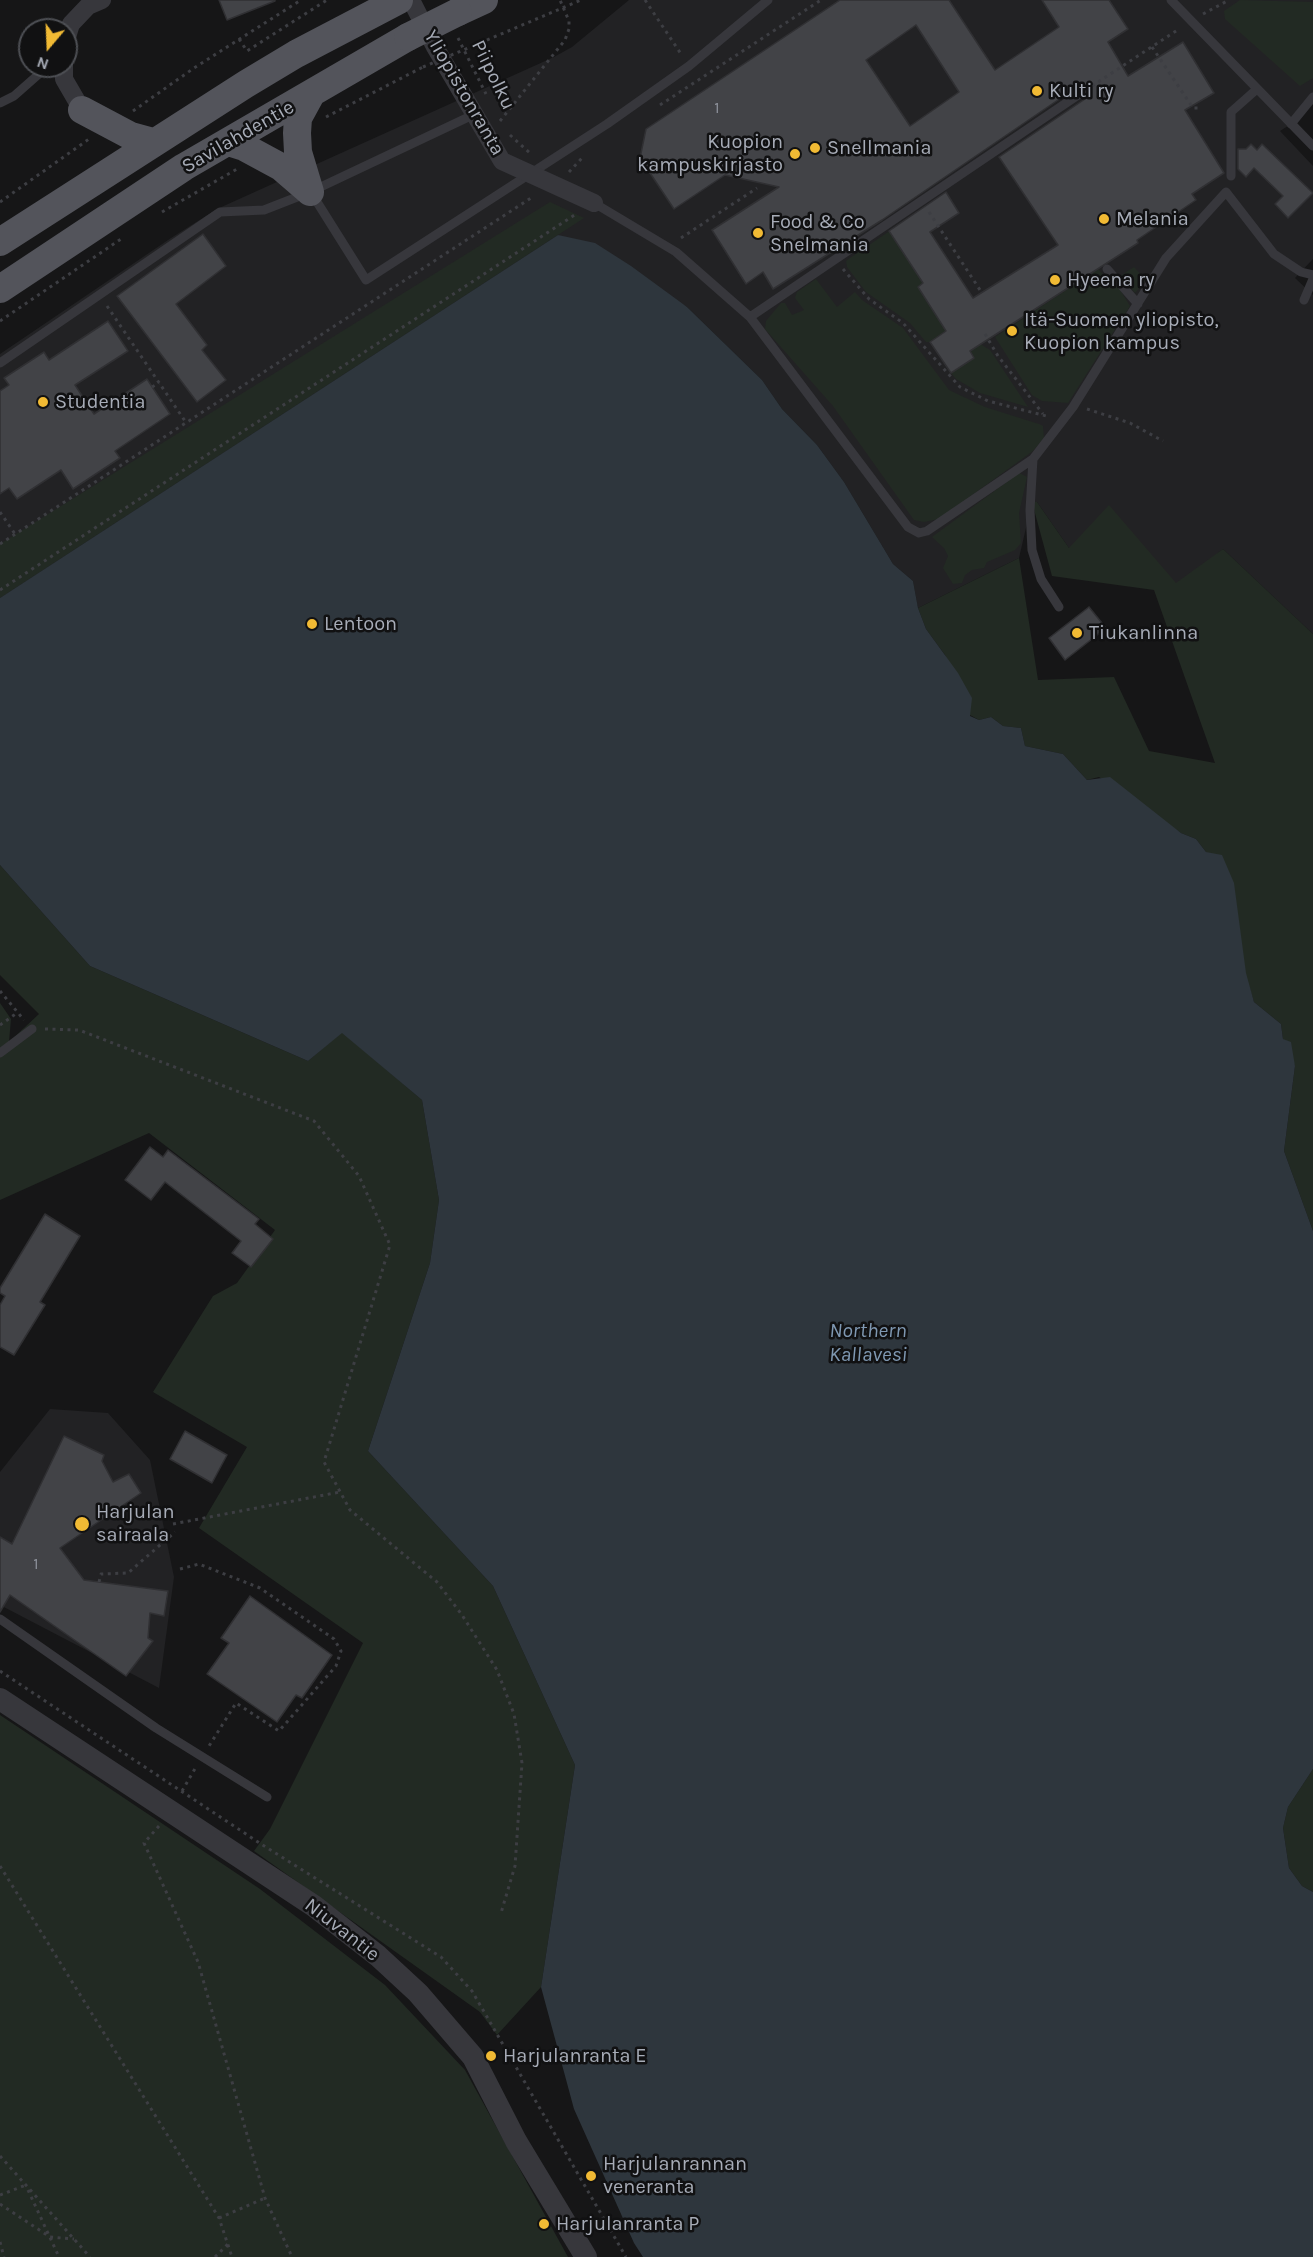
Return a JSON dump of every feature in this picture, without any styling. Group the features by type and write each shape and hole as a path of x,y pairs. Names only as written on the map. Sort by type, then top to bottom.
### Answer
{"main road":[{"name":"Savilahdentie","path":"0,289 184,167 310,96 408,37 458,24 484,0"},
{"name":"Savilahdentie","path":"0,242 153,142 296,54 400,1"},
{"path":"310,96 298,118 297,133 298,152 310,192"},
{"path":"82,110 106,129 153,142"},
{"path":"102,175 106,129"},
{"path":"228,142 281,167 310,192"}],"street":[{"path":"77,18 88,6 102,0"},
{"name":"Yliopistonranta","path":"400,1 483,108 502,161 536,169 554,184 594,203"},
{"path":"64,78 82,110"},
{"name":"Niuvantie","path":"0,1699 171,1814 314,1906 378,1956 444,2020 474,2057 516,2140 586,2257"}],"lane":[{"path":"310,192 366,280 689,66 768,0"},
{"path":"1171,0 1313,146"},
{"path":"0,103 14,96 34,78"},
{"path":"1231,176 1231,112 1257,89"},
{"path":"750,317 1080,93"},
{"path":"1291,124 1309,108 1313,97"},
{"path":"0,363 220,212 264,210 310,192 483,108"},
{"path":"594,203 676,252 750,317 908,527 919,533 927,531 1033,459 1075,405 1166,258 1226,192 1274,254 1313,277 1304,300"},
{"path":"1107,269 1137,304"},
{"path":"1033,459 1030,510 1032,550 1041,579 1059,607"},
{"path":"0,1053 32,1029"},
{"path":"0,1619 202,1757 267,1797"}],"path":[{"path":"0,202 239,38 301,0"},
{"path":"239,38 247,51 327,0"},
{"path":"499,123 565,40 570,29 560,0"},
{"path":"297,133 423,67 581,0"},
{"path":"645,0 689,66"},
{"path":"653,110 821,0"},
{"path":"1080,93 1190,22 1229,0"},
{"name":"Piipolku","path":"458,24 483,108"},
{"path":"1152,47 1193,108 1202,108"},
{"name":"Piipolku","path":"494,113 503,128"},
{"name":"Piipolku","path":"506,132 536,169"},
{"path":"0,544 185,421 554,184 589,151"},
{"path":"153,217 260,156"},
{"path":"677,241 757,188"},
{"path":"922,201 982,293"},
{"path":"0,590 594,203"},
{"path":"0,321 126,236"},
{"path":"837,259 850,280 869,299 903,323 960,387 988,401 1064,419"},
{"path":"99,295 185,421"},
{"path":"985,334 998,356 1044,416"},
{"path":"152,387 159,383"},
{"path":"1075,405 1130,423 1163,441"},
{"path":"0,512 15,534"},
{"path":"0,991 32,1029 79,1030 314,1121 359,1176 390,1245 324,1462 350,1510 437,1582 462,1615 497,1670 514,1714 522,1763 515,1866 501,1913"},
{"path":"0,1025 17,1013"},
{"path":"173,1524 340,1492"},
{"path":"99,1582 101,1574 128,1573 175,1532"},
{"path":"180,1569 199,1564 260,1588 334,1639 341,1651 336,1666 279,1731 236,1703 182,1791"},
{"path":"171,1814 144,1843 198,1962 265,2198 292,2257"},
{"path":"0,1866 219,2218 232,2257"},
{"path":"0,2156 90,2257"},
{"path":"0,2195 26,2185"},
{"path":"26,2185 59,2257"},
{"path":"219,2218 265,2198"},
{"path":"0,2204 50,2237 74,2239"},
{"path":"0,2242 4,2257"},
{"path":"215,2257 228,2244"}],"shaded area":[{"name":"Itä-Suomen yliopisto, Kuopion kampus","path":"629,0 1313,0 1313,97 1291,124 1280,131 1313,166 1313,259 1295,278 1313,295 1313,634 1223,549 1176,588 1069,548 1037,502 1032,502 1019,558 918,608 913,581 893,564 844,482 817,445 782,409 762,380 687,307 558,235 0,598 0,354 217,209 554,57 572,47"},
{"path":"1240,0 1313,2 1313,78 1300,86 1225,19 1224,11"},
{"path":"550,202 584,218 0,598 0,544"},
{"path":"894,228 923,283 918,287 946,331 930,342 926,342 910,323 866,292 847,267 846,261"},
{"path":"1134,267 1146,280 1135,293 1120,276"},
{"path":"1098,269 1108,280 1114,280 1130,306 1068,403 1042,401 1032,395 995,337"},
{"path":"816,279 837,307 855,292 862,300 903,328 949,390 985,407 1043,426 1044,438 1033,451 939,519 924,522 914,520 833,406 765,329 766,321 781,303 785,303 792,315 804,310 795,298 797,292"},
{"path":"980,344 990,350 1028,407 980,393 956,379 951,373 974,358 970,351"},
{"path":"1019,473 1027,477 1019,513 1021,543 1015,550 987,562 984,568 972,570 965,575 962,583 953,584 943,568 948,556 944,548 932,537"},
{"path":"1032,502 1037,502 1069,548 1109,505 1176,583 1223,549 1313,634 1313,1231 1284,1151 1295,1066 1283,1039 1281,1024 1254,1002 1206,852 1196,839 1181,833 1099,777 1087,780 1063,754 1025,746 1021,728 1003,726 991,717 979,720 970,715 945,655 926,629 918,608 1019,558 1038,680 1114,677 1149,751 1215,763 1154,590 1052,576"},
{"path":"0,865 90,966 308,1061 342,1032 422,1100 439,1200 430,1263 368,1451 493,1586 575,1765 541,1987 497,2035 480,2012 254,1851 270,1829 363,1643 199,1528 247,1447 153,1392 213,1296 237,1283 275,1230 149,1133 0,1200 0,1003 11,1019 9,1042 39,1014 0,975"},
{"name":"Harjulan sairaala","path":"50,1409 108,1413 150,1460 174,1577 159,1688 0,1605 0,1472"},
{"path":"0,1715 260,1889 385,1985 465,2070 568,2257 0,2257"},
{"path":"1313,1769 1313,1892 1302,1886 1289,1868 1283,1828 1288,1807"}],"water":[{"name":"Northern Kallavesi","path":"558,235 595,243 631,266 687,307 762,380 782,409 817,445 844,482 893,564 913,581 918,608 926,629 958,673 972,698 970,716 979,720 991,717 1003,726 1021,728 1025,746 1063,754 1087,780 1110,777 1181,833 1196,839 1206,852 1222,855 1234,883 1246,973 1254,1002 1281,1024 1283,1039 1291,1042 1295,1066 1284,1151 1313,1231 1313,1769 1288,1807 1283,1828 1289,1868 1302,1886 1313,1892 1313,2257 643,2257 634,2243 574,2109 541,1987 575,1765 493,1586 368,1451 430,1263 439,1200 422,1100 342,1033 308,1061 90,966 0,865 0,598"}],"building":[{"path":"219,0 275,0 275,1 227,20"},
{"name":"Snellmania","path":"840,0 949,0 995,70 1059,27 1042,0 1109,0 1128,29 1108,42 1128,76 1183,42 1214,93 1185,110 1224,173 1192,194 1196,200 1137,240 1138,243 970,351 974,358 951,373 930,342 946,331 918,287 923,283 889,231 946,192 959,213 930,232 973,298 1058,245 999,157 1085,99 1088,92 1083,87 1077,87 882,220 773,289 763,272 746,284 712,230 779,187 725,175 674,209 640,158 646,129","holes":["916,25 959,92 910,126 866,60"]},
{"path":"1251,144 1257,150 1262,144 1313,193 1288,218 1275,204 1283,196 1254,168 1246,177 1238,169 1238,149 1246,149"},
{"path":"203,234 226,266 176,304 207,345 202,350 226,380 197,402 117,296"},
{"name":"Studentia","path":"108,321 128,351 75,385 94,414 147,379 170,414 115,451 120,458 73,489 61,470 17,499 9,488 0,494 0,391 9,385 4,378 44,352 49,360"},
{"name":"Tiukanlinna","path":"1089,607 1106,628 1065,660 1049,638"},
{"path":"150,1147 163,1157 168,1150 259,1219 255,1224 273,1239 251,1267 232,1253 241,1241 165,1182 151,1200 125,1180"},
{"path":"45,1214 80,1236 40,1302 45,1305 14,1355 0,1347 0,1305 5,1296 0,1293 0,1288"},
{"path":"185,1431 227,1455 212,1483 170,1459"},
{"path":"64,1436 104,1455 102,1461 113,1482 129,1474 141,1493 60,1548 84,1580 168,1591 164,1616 150,1613 148,1638 153,1641 126,1676 10,1595 0,1612 0,1537 12,1544"},
{"path":"250,1596 332,1655 302,1698 296,1695 277,1722 207,1674 229,1643 221,1638"}],"place":[{"name":"Kulti ry","path":"1037,91"},
{"name":"Snellmania","path":"815,148"},
{"name":"Kuopion kampuskirjasto","path":"795,154"},
{"name":"Melania","path":"1104,219"},
{"name":"Food & Co Snelmania","path":"758,233"},
{"name":"Hyeena ry","path":"1055,280"},
{"name":"Itä-Suomen yliopisto, Kuopion kampus","path":"1012,331"},
{"name":"Studentia","path":"43,402"},
{"name":"Lentoon","path":"312,624"},
{"name":"Tiukanlinna","path":"1077,633"},
{"name":"Harjulan sairaala","path":"82,1524"},
{"name":"Harjulanranta E","path":"491,2056"},
{"name":"Harjulanrannan veneranta","path":"591,2176"},
{"name":"Harjulanranta P","path":"544,2224"}]}
